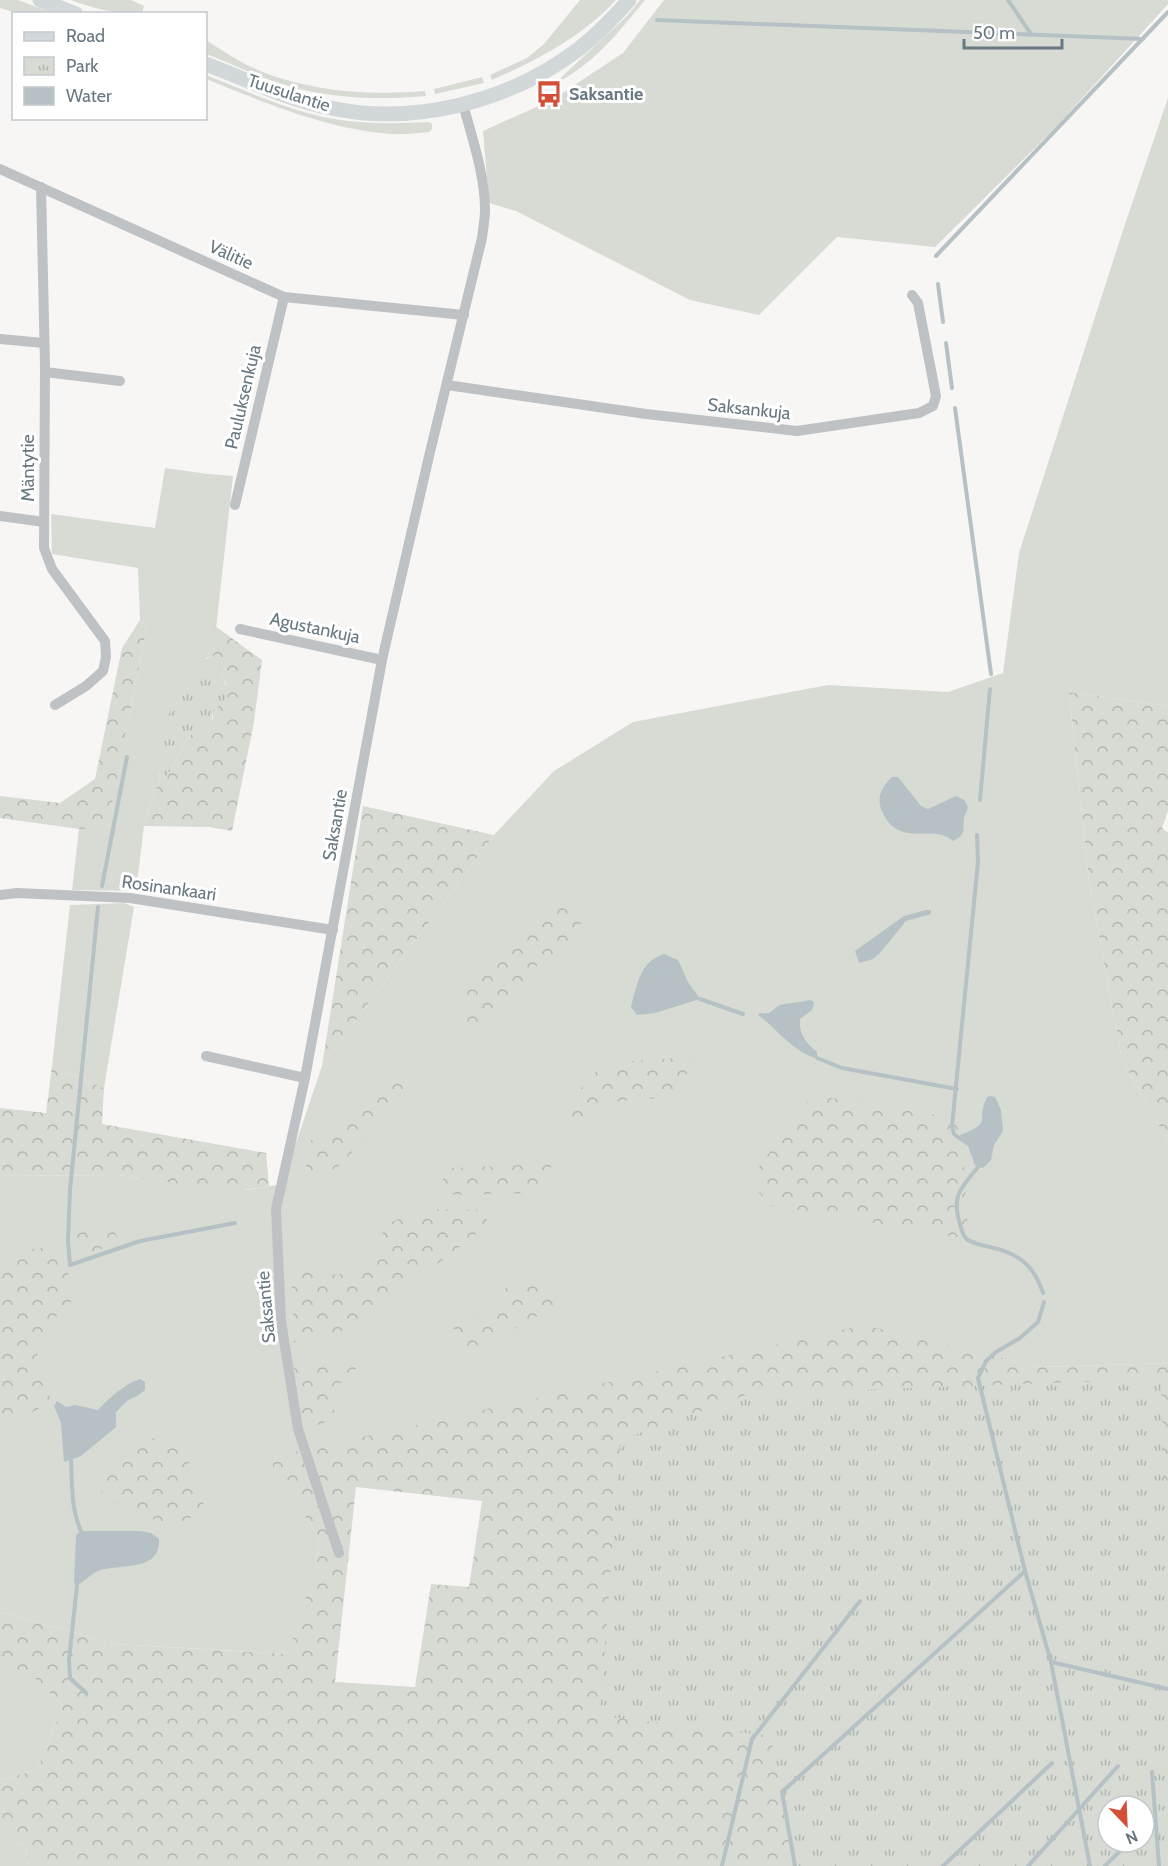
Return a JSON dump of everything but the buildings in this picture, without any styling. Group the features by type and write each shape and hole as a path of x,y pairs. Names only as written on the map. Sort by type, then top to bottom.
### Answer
{"main road":[{"path":"40,0 71,12"},
{"name":"Tuusulantie","path":"207,64 296,99 327,108 406,113 434,110 463,104 511,88 547,71 588,42 629,0"}],"street":[{"name":"Saksantie","path":"339,1553 298,1428 281,1321 276,1209 305,1078 382,660 482,238 485,209 472,137 463,104"},
{"name":"Välitie","path":"0,169 284,297 464,315"},
{"name":"Mäntytie","path":"41,187 45,372 44,548 52,569 105,641 106,657 103,671 86,686 55,705"},
{"name":"Saksankuja","path":"447,385 646,414 797,431 918,413 933,406 936,396 918,303 912,296"},
{"name":"Pauluksenkuja","path":"235,505 284,297"},
{"path":"0,339 44,343"},
{"path":"45,372 120,381"},
{"path":"0,516 44,522"},
{"name":"Agustankuja","path":"240,629 382,660"},
{"name":"Rosinankaari","path":"0,895 17,893 130,898 333,930"},
{"path":"206,1056 305,1078"}],"green space":[{"path":"0,0 18,0 50,12 14,12 0,8"},
{"path":"71,0 131,0 144,6 142,12 115,12"},
{"path":"580,0 616,0 574,36 526,64 492,80 490,75 527,58 544,44"},
{"path":"640,0 645,0 593,58 568,77 554,84 627,16"},
{"path":"664,0 1168,0 1168,4 1057,126 935,247 837,237 759,315 690,300 516,211 489,203 483,131 552,100 623,53"},
{"path":"207,41 245,64 310,86 356,92 425,91 426,96 392,98 322,94 267,79 207,54"},
{"path":"207,75 279,104 323,117 376,123 429,122 432,124 432,129 429,132 410,134 368,131 320,121 274,106 207,79"},
{"path":"482,77 484,83 435,94 434,89"},
{"path":"1168,98 1168,706 1069,692 1089,881 1122,1060 1168,1142 1168,1363 1040,1367 864,1326 396,1430 381,1437 374,1435 269,1458 319,1538 317,1562 289,1654 115,1644 0,1612 0,1176 118,1175 221,1190 246,1190 282,1184 322,1066 494,835 554,771 633,722 828,685 948,692 1003,673 1019,553"},
{"path":"165,468 233,476 213,656 206,658 158,772 160,777 144,826 136,891 72,890 79,829 107,827 147,627 140,620 138,568 52,554 51,514 155,528"},
{"path":"140,620 147,627 107,828 79,829 0,818 0,796 60,803 95,779 122,648"},
{"path":"215,626 262,660 254,722 232,831 209,827 144,826 160,777 164,779 167,776 193,731 213,719 212,711 226,684 213,656"},
{"path":"213,656 225,684 225,702 212,711 212,724 193,731 164,779 160,777 159,747 171,709 191,675 202,663"},
{"path":"1069,692 1168,706 1168,811 1162,828 1168,833 1168,1142 1122,1060 1089,881"},
{"path":"363,806 494,835 322,1066"},
{"path":"570,896 581,923 575,945 534,968 486,1023 459,1028 468,983"},
{"path":"124,903 134,907 104,1088 52,1066 70,905"},
{"path":"694,1057 677,1096 614,1102 590,1123 553,1119 604,1063"},
{"path":"52,1066 104,1088 102,1124 266,1153 269,1186 232,1192 118,1175 0,1176 0,1108 46,1113"},
{"path":"398,1068 413,1080 404,1096 340,1165 302,1187 312,1137 366,1110"},
{"path":"812,1095 960,1119 969,1239 769,1205 749,1180"},
{"path":"552,1164 542,1193 432,1195 451,1168"},
{"path":"428,1209 494,1210 475,1235 436,1265 370,1307 348,1328 323,1340 294,1342 292,1286 303,1270 342,1274 364,1267 378,1248 385,1224"},
{"path":"115,1230 118,1243 75,1258 72,1233"},
{"path":"57,1245 77,1296 47,1327 38,1346 37,1356 40,1367 49,1386 49,1402 0,1432 0,1258 11,1253"},
{"path":"509,1284 552,1284 557,1303 530,1321 466,1351 451,1324 483,1317"},
{"path":"864,1325 1040,1367 1168,1363 1168,1866 28,1866 26,1847 0,1835 0,1780 37,1770 63,1706 31,1674 0,1674 0,1612 115,1644 288,1654 317,1562 319,1538 268,1458","holes":["356,1487 482,1501 469,1587 431,1584 415,1687 335,1682"]},
{"path":"360,1360 363,1364 348,1375 339,1386 335,1398 334,1417 302,1431 294,1367"},
{"path":"1161,1379 1165,1495 1168,1496 1168,1866 798,1866 770,1736 600,1716 620,1440 749,1394"},
{"path":"151,1438 183,1446 206,1511 168,1527 133,1509 106,1500 99,1487 112,1460 130,1446"},
{"path":"31,1673 63,1706 37,1770 0,1780 0,1674"},
{"path":"0,1835 26,1847 28,1866 0,1866"}],"water":[{"path":"892,777 898,777 921,806 928,809 956,796 964,800 968,807 961,836 953,841 935,834 906,833 889,823 880,806 880,797 883,788"},
{"path":"931,910 931,914 906,921 880,953 873,959 859,963 855,951 904,916"},
{"path":"664,954 678,960 688,982 700,999 655,1013 637,1015 631,1007 641,975 650,962"},
{"path":"813,1001 814,1004 812,1010 800,1019 801,1029 806,1041 817,1052 817,1058 801,1052 758,1015 768,1013 780,1005"},
{"path":"987,1097 995,1097 1001,1110 1003,1131 994,1145 991,1160 983,1168 975,1165 968,1146 959,1140 960,1135 981,1124 984,1105"},
{"path":"140,1379 145,1382 145,1390 128,1400 116,1412 116,1427 81,1456 64,1462 61,1423 54,1406 57,1401 66,1407 75,1405 98,1410 118,1392"},
{"path":"81,1531 151,1533 159,1539 158,1549 147,1561 101,1570 77,1585 74,1583 76,1535"}],"waterway":[{"path":"1008,0 1031,34"},
{"path":"936,256 1168,12"},
{"path":"657,20 1143,39"},
{"path":"938,284 943,322"},
{"path":"946,343 952,388"},
{"path":"955,408 991,674"},
{"path":"980,800 990,689"},
{"path":"102,886 127,757"},
{"path":"959,1138 954,1134 952,1126 978,862 977,835"},
{"path":"98,907 70,1190 68,1240 70,1265 140,1241 235,1223"},
{"path":"700,999 743,1014"},
{"path":"817,1058 842,1068 957,1089"},
{"path":"979,1166 963,1186 957,1199 957,1214 963,1235 970,1241 1009,1253 1024,1262 1035,1275 1043,1293"},
{"path":"1044,1302 1038,1322 1020,1338 996,1352 986,1361 978,1378 1025,1571 1051,1662 1090,1866"},
{"path":"71,1459 74,1505 81,1531"},
{"path":"795,1866 782,1792 1025,1571"},
{"path":"77,1585 69,1660 70,1678 86,1693"},
{"path":"722,1866 752,1739 860,1601"},
{"path":"1051,1662 1168,1689"},
{"path":"943,1866 1052,1763"},
{"path":"1028,1866 1118,1766"},
{"path":"1152,1772 1159,1866"},
{"path":"1105,1866 1117,1854"}],"place":[{"name":"Saksantie","path":"549,94"}]}
